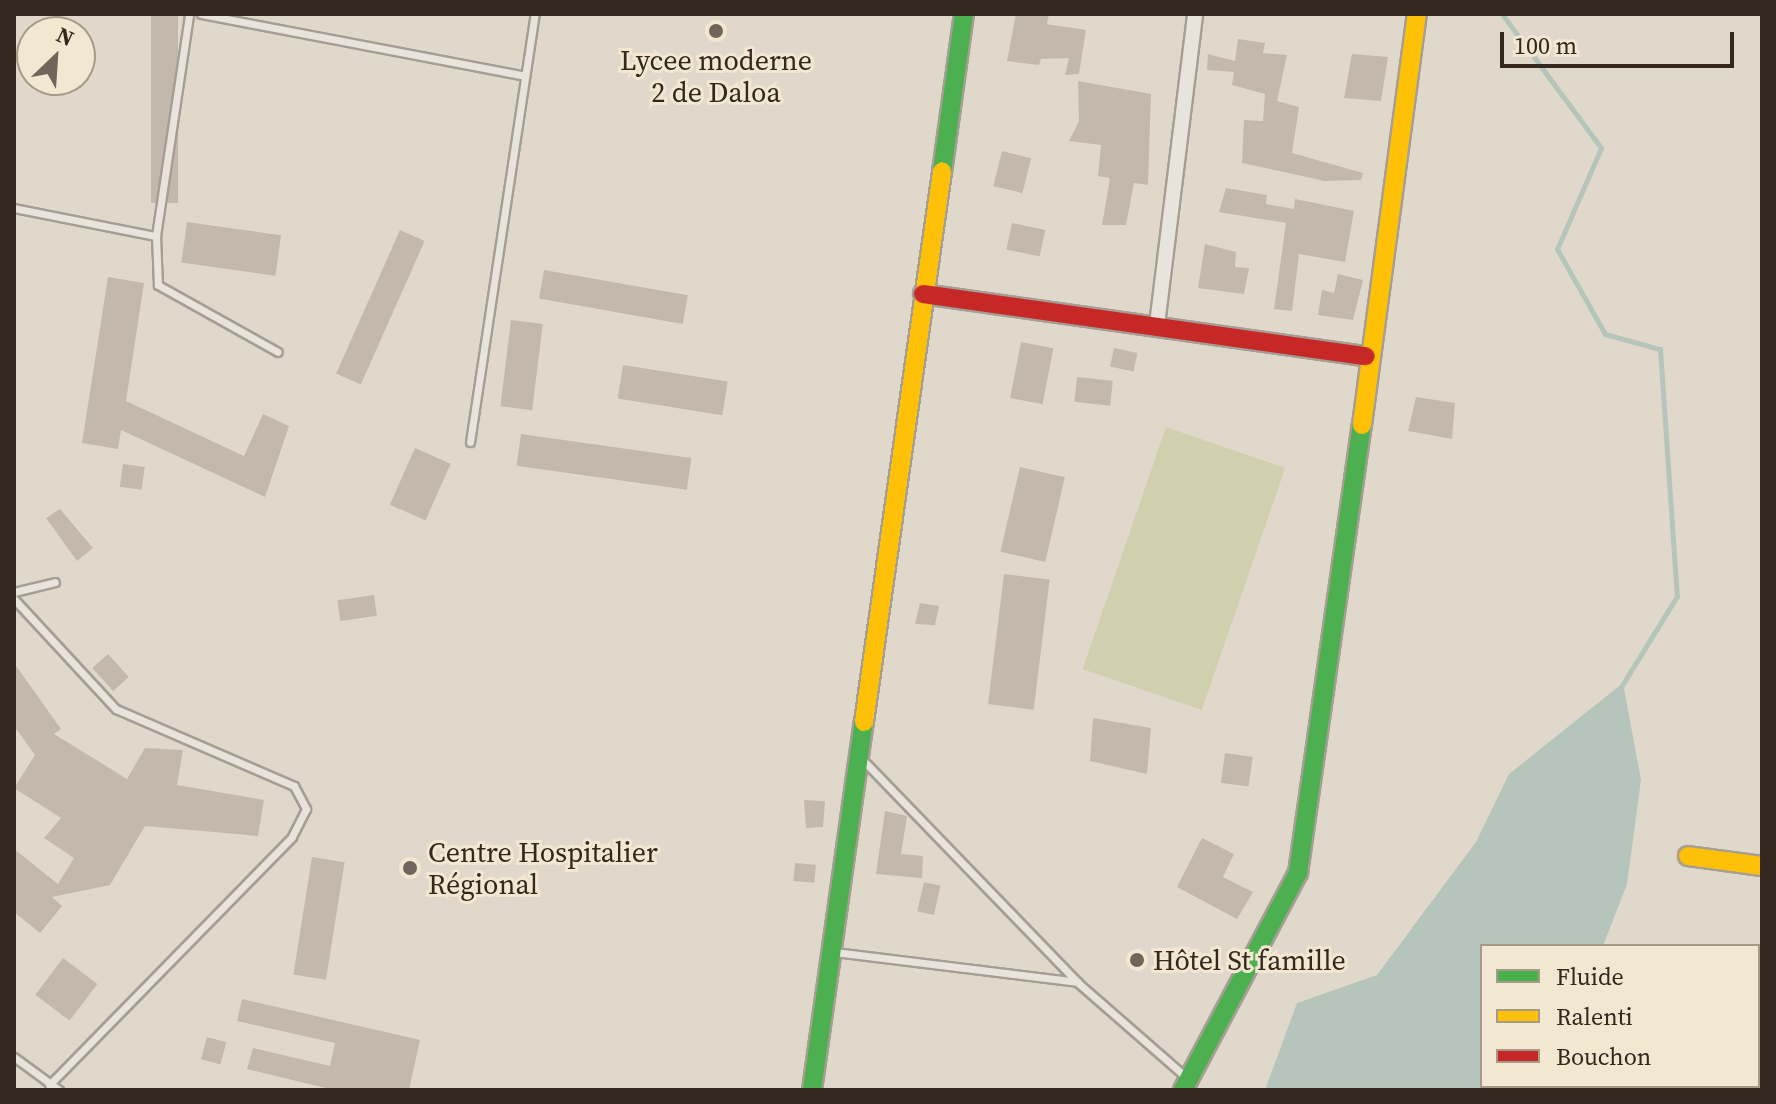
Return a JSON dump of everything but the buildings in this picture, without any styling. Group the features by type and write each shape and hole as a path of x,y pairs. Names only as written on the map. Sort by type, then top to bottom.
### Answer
{"street":[{"path":"812,1090 834,952 964,14"},
{"path":"1157,325 1195,14"},
{"path":"1186,1084 1273,924 1306,841 1355,502 1366,356 1417,14"},
{"path":"923,294 1366,356"},
{"path":"1688,856 1762,866"}],"lane":[{"path":"189,14 156,236 158,285 278,352"},
{"path":"201,14 525,76"},
{"path":"470,442 535,14"},
{"path":"14,208 156,236"},
{"path":"14,592 55,582"},
{"path":"14,599 116,709 294,786 306,809 292,837 49,1085"},
{"path":"861,757 1077,982 1186,1084"},
{"path":"834,952 1077,982"},
{"path":"14,1057 59,1090"}],"green space":[{"path":"1166,427 1285,468 1202,710 1083,669"}],"shaded area":[{"path":"1623,683 1641,780 1627,884 1604,944 1480,944 1480,1088 1533,1090 1265,1090 1297,1003 1377,975 1476,842 1509,774"}],"waterway":[{"path":"1502,14 1601,148 1557,249 1605,334 1660,349 1677,596 1621,687"}],"traffic: fast":[{"path":"942,172 964,14"},
{"path":"1183,1090 1298,873 1362,425"},
{"path":"812,1090 864,722"}],"traffic: slow":[{"path":"1362,425 1417,14"},
{"path":"864,722 942,172"},
{"path":"1688,856 1762,866"}],"traffic: jam":[{"path":"923,294 1366,356"}],"place":[{"name":"Lycee moderne 2 de Daloa","path":"716,31"},
{"name":"Centre Hospitalier Régional","path":"410,868"},
{"name":"Hôtel St famille","path":"1137,960"}]}
